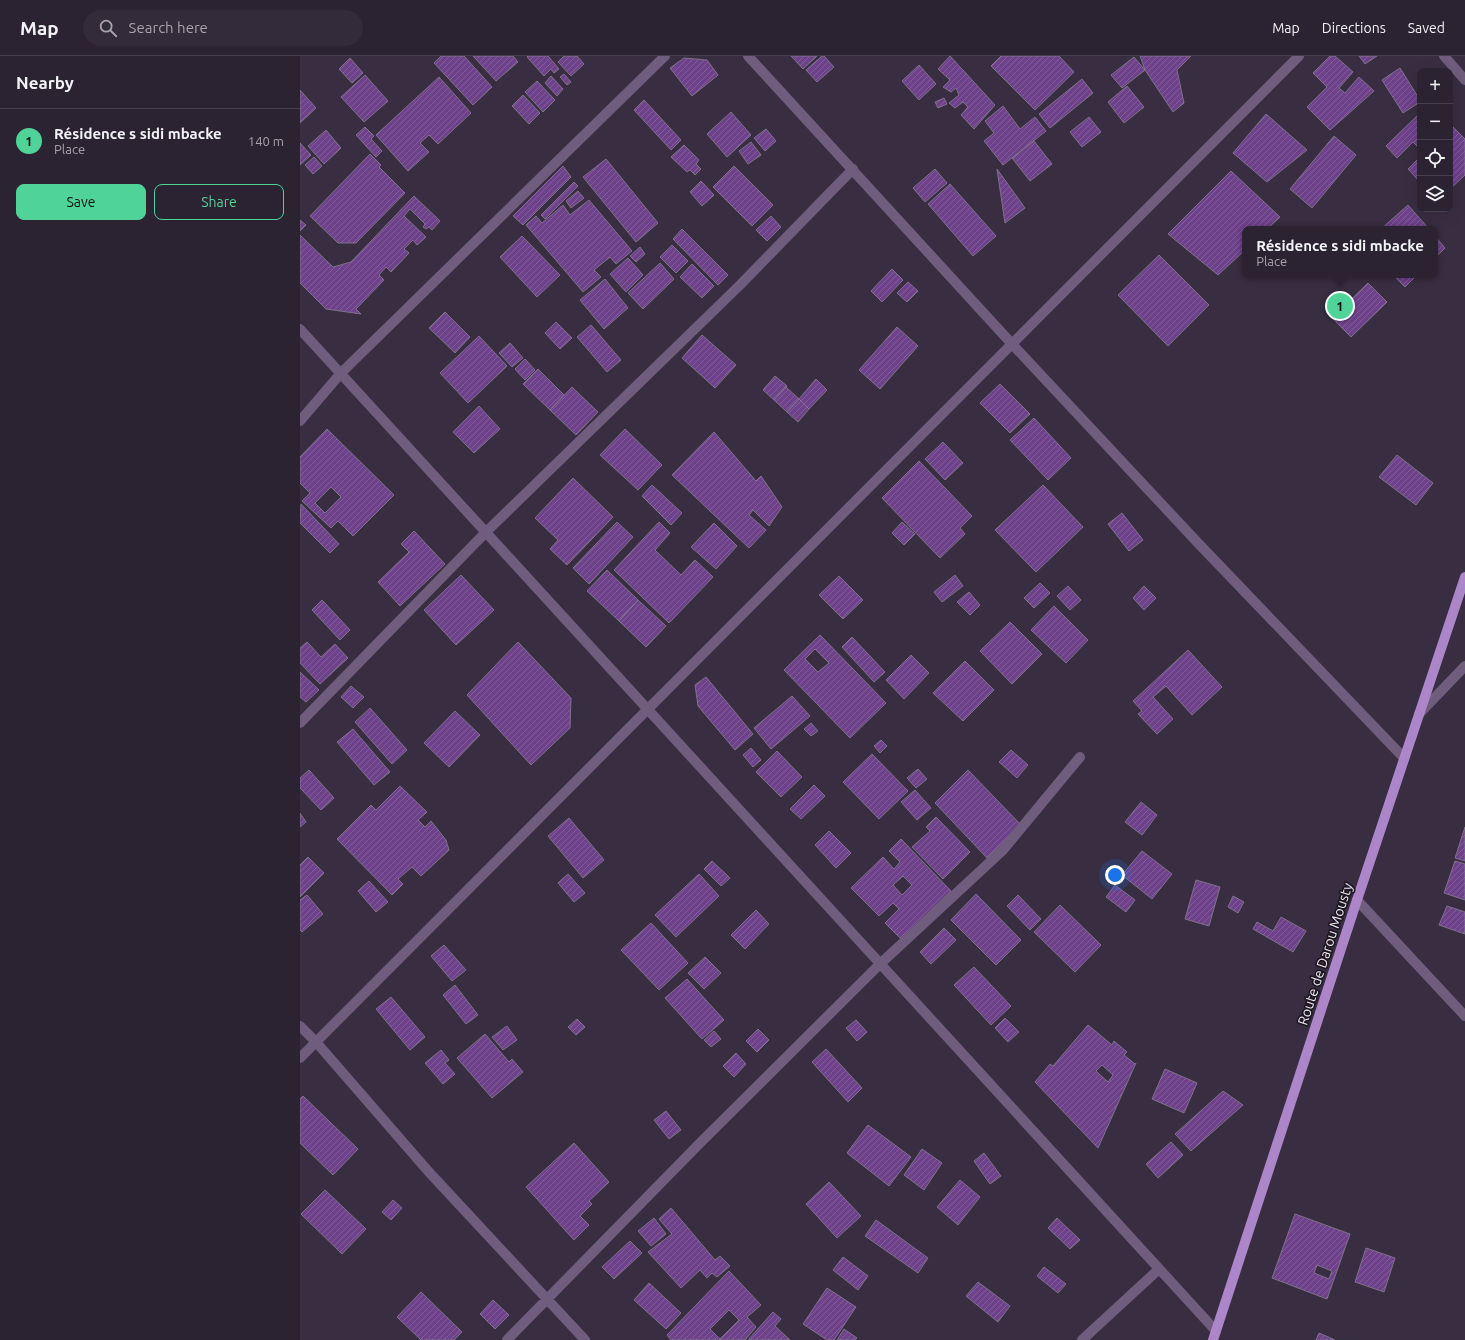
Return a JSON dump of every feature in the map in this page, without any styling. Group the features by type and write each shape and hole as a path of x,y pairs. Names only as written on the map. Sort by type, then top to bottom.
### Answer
{"main road":[{"name":"Route de Darou Mousty","path":"1215,1336 1357,900 1465,577"}],"street":[{"path":"300,421 341,373 665,56"},
{"path":"748,56 1012,344 1198,543 1404,758"},
{"path":"300,1058 1299,56"},
{"path":"1444,56 1465,80"},
{"path":"300,723 486,532 740,285 853,169"},
{"path":"300,329 1159,1269 1215,1336"},
{"path":"1419,714 1465,666"},
{"path":"507,1340 700,1143 880,964 1003,850 1080,757"},
{"path":"1357,900 1465,1016"},
{"path":"300,1026 316,1042 428,1171 585,1340"},
{"path":"1082,1340 1159,1269"}],"building":[{"path":"441,56 464,56 492,87 473,105 434,63"},
{"path":"473,56 513,56 518,62 496,81"},
{"path":"548,56 559,69 554,73 551,69 544,76 527,57"},
{"path":"564,56 577,56 584,64 571,76 558,62"},
{"path":"791,56 817,56 803,69"},
{"path":"822,56 824,56 834,67 817,82 806,70"},
{"path":"950,56 995,105 974,129 961,115 968,107 963,102 955,108 949,103 959,95 956,88 951,92 943,87 950,80 938,69"},
{"path":"1001,56 1059,56 1074,72 1035,110 991,66"},
{"path":"1140,56 1191,56 1177,70 1184,103 1173,112 1145,70"},
{"path":"1330,56 1335,56 1353,72 1339,88 1345,93 1359,77 1374,91 1330,130 1307,107 1327,87 1313,73"},
{"path":"1359,56 1377,56 1365,64"},
{"path":"1134,57 1145,70 1122,88 1111,75"},
{"path":"350,58 363,73 352,83 339,69"},
{"path":"684,58 707,60 718,75 692,96 670,68"},
{"path":"919,65 936,84 919,100 902,81"},
{"path":"1400,68 1417,95 1417,104 1403,113 1382,80"},
{"path":"564,74 571,82 567,85 560,77"},
{"path":"365,75 388,101 364,122 341,97"},
{"path":"551,76 563,89 557,96 545,83"},
{"path":"439,77 471,113 438,144 429,135 420,143 429,152 408,171 376,135"},
{"path":"1082,79 1093,93 1050,128 1039,114"},
{"path":"537,81 555,100 543,112 525,92"},
{"path":"1127,86 1144,107 1124,123 1108,102"},
{"path":"300,90 316,108 300,123"},
{"path":"523,95 540,113 529,124 512,106"},
{"path":"944,98 947,104 938,108 935,102"},
{"path":"644,100 681,140 671,150 634,110"},
{"path":"1003,106 1020,129 1035,117 1046,131 1003,165 984,141 994,133 985,121"},
{"path":"731,112 751,135 727,157 707,134"},
{"path":"1266,114 1307,150 1267,182 1233,153"},
{"path":"1417,116 1417,146 1413,142 1397,158 1386,146"},
{"path":"1089,117 1101,132 1082,147 1070,132"},
{"path":"365,127 374,136 371,139 382,151 376,157 356,135"},
{"path":"1453,127 1465,139 1465,175 1453,186"},
{"path":"766,129 776,141 765,151 754,138"},
{"path":"326,130 341,148 324,164 308,146"},
{"path":"1334,136 1356,155 1312,208 1290,189"},
{"path":"1034,141 1052,164 1030,181 1012,158"},
{"path":"751,142 761,155 748,164 739,151"},
{"path":"300,143 311,155 300,165"},
{"path":"684,145 699,160 696,164 701,169 695,175 690,170 687,172 671,157"},
{"path":"370,154 381,165 379,167 405,193 356,243 338,243 310,216"},
{"path":"314,157 322,166 313,174 305,165"},
{"path":"606,159 658,223 636,242 583,177"},
{"path":"1417,160 1417,179 1408,169"},
{"path":"563,166 571,177 523,225 513,216"},
{"path":"734,166 773,205 752,226 713,187"},
{"path":"935,169 947,183 925,202 913,188"},
{"path":"997,169 1025,208 1005,223"},
{"path":"1231,171 1280,217 1270,226 1242,226 1242,253 1218,275 1168,234"},
{"path":"701,181 714,195 702,206 690,192"},
{"path":"574,182 578,186 545,219 541,215"},
{"path":"950,184 996,236 973,256 928,204"},
{"path":"578,191 584,198 571,208 566,201"},
{"path":"414,196 440,221 432,230 429,227 426,229 423,227 425,224 410,209 404,216 426,237 417,245 413,240 404,249 409,253 391,272 386,267 379,275 384,280 356,309 361,314 326,309 300,283 300,235 333,267 351,262"},
{"path":"589,200 632,251 616,264 610,257 594,270 601,277 583,292 526,225 536,216 542,223 563,205 570,215"},
{"path":"1408,205 1426,226 1384,226"},
{"path":"771,216 781,227 767,241 756,230"},
{"path":"300,220 306,225 300,231"},
{"path":"682,229 728,275 718,285 673,239"},
{"path":"522,236 560,275 537,297 500,257"},
{"path":"1438,240 1445,248 1438,255"},
{"path":"672,245 688,261 676,273 660,257"},
{"path":"640,247 645,254 636,262 630,256"},
{"path":"1159,255 1209,305 1168,346 1118,295"},
{"path":"628,258 643,275 626,292 610,274"},
{"path":"660,263 674,279 643,309 628,293"},
{"path":"692,264 714,286 702,298 680,277"},
{"path":"892,269 903,280 882,302 871,291"},
{"path":"1396,278 1414,278 1405,287"},
{"path":"605,279 628,308 604,329 580,300"},
{"path":"908,282 918,291 907,302 897,293"},
{"path":"1368,283 1387,302 1351,337 1332,318"},
{"path":"445,312 470,337 455,353 429,328"},
{"path":"556,322 572,338 560,349 545,333"},
{"path":"591,325 621,360 607,372 577,337"},
{"path":"897,327 918,346 880,389 859,370"},
{"path":"702,335 736,365 715,388 682,358"},
{"path":"479,336 507,366 468,403 440,373"},
{"path":"510,343 523,358 512,367 499,353"},
{"path":"525,359 535,370 525,380 515,369"},
{"path":"538,369 564,395 550,410 523,384"},
{"path":"775,376 787,386 774,400 763,390"},
{"path":"816,379 827,390 809,409 799,399"},
{"path":"1000,384 1030,414 1010,433 980,403"},
{"path":"572,387 598,412 576,435 550,410"},
{"path":"786,387 799,399 787,412 774,400"},
{"path":"799,399 809,409 798,422 787,412"},
{"path":"479,406 500,429 474,453 453,432"},
{"path":"1034,418 1071,458 1048,480 1010,440"},
{"path":"327,429 394,495 353,536 338,521 331,528 302,501 310,493 300,483 300,457","holes":["331,487 341,497 325,513 315,503"]},
{"path":"625,429 662,465 638,490 600,455"},
{"path":"714,432 756,481 761,476 782,507 769,526 753,510 749,515 766,530 749,548 672,475"},
{"path":"943,442 963,463 945,480 925,459"},
{"path":"1397,455 1433,483 1416,505 1379,477"},
{"path":"919,461 972,516 960,528 965,534 940,558 882,498"},
{"path":"573,478 613,517 567,565 550,549 558,540 535,518"},
{"path":"652,485 682,513 671,525 642,496"},
{"path":"1043,485 1083,527 1036,572 995,530"},
{"path":"301,504 339,544 330,553 300,523"},
{"path":"1122,513 1143,540 1129,551 1108,524"},
{"path":"617,522 633,537 589,584 573,568"},
{"path":"659,522 670,533 655,550 681,575 695,560 713,577 669,623 614,570"},
{"path":"902,522 915,534 904,545 892,533"},
{"path":"714,523 737,546 716,569 691,547"},
{"path":"414,531 445,564 400,606 378,582 409,552 401,544"},
{"path":"607,570 638,600 619,621 587,591"},
{"path":"461,575 494,610 456,645 424,610"},
{"path":"955,575 963,586 942,602 934,592"},
{"path":"839,576 863,600 843,619 819,595"},
{"path":"1040,583 1050,593 1034,608 1024,598"},
{"path":"1068,586 1081,600 1070,610 1057,596"},
{"path":"1144,586 1156,598 1144,610 1133,598"},
{"path":"969,592 980,605 970,615 957,602"},
{"path":"322,600 350,630 340,640 312,610"},
{"path":"638,600 666,626 646,647 619,621"},
{"path":"1054,606 1088,640 1066,663 1031,630"},
{"path":"1010,622 1042,654 1012,684 980,651"},
{"path":"820,635 886,703 850,738 784,670","holes":["815,649 829,663 818,672 805,659"]},
{"path":"852,637 885,672 874,682 842,647"},
{"path":"307,642 321,657 335,644 348,658 320,684 300,663 300,648"},
{"path":"518,642 571,698 570,728 531,765 467,695"},
{"path":"1188,650 1222,687 1192,715 1166,686 1153,697 1173,719 1157,734 1138,714 1142,711 1133,701"},
{"path":"911,655 929,673 904,699 886,680"},
{"path":"965,661 994,690 963,721 933,693"},
{"path":"300,672 319,690 306,702 300,697"},
{"path":"706,677 753,734 735,750 698,706 695,685"},
{"path":"351,686 364,697 353,708 341,697"},
{"path":"792,696 810,716 771,749 754,728"},
{"path":"370,708 407,750 392,764 355,722"},
{"path":"455,711 480,735 449,767 424,743"},
{"path":"811,723 818,731 811,736 804,729"},
{"path":"353,729 390,772 374,785 337,742"},
{"path":"881,740 887,746 880,753 874,746"},
{"path":"751,748 761,760 753,767 743,755"},
{"path":"1011,750 1028,765 1017,778 999,762"},
{"path":"777,751 802,777 781,797 756,772"},
{"path":"872,754 908,791 879,819 843,782"},
{"path":"918,769 927,779 916,788 907,778"},
{"path":"309,770 334,798 321,810 300,788 300,778"},
{"path":"968,770 1021,825 987,858 935,803"},
{"path":"814,785 825,796 801,819 790,809"},
{"path":"400,786 427,812 418,820 425,827 431,821 446,840 449,850 421,876 412,867 398,879 403,884 392,895 337,839 371,805 376,810"},
{"path":"915,790 931,808 917,820 901,802"},
{"path":"1141,802 1157,815 1142,835 1125,822"},
{"path":"300,813 306,822 300,827"},
{"path":"936,817 970,852 943,879 912,847 930,831 926,827"},
{"path":"569,818 604,860 583,878 548,836"},
{"path":"1465,827 1465,861 1455,858"},
{"path":"829,831 851,853 836,868 815,845"},
{"path":"901,839 951,891 901,939 885,923 899,909 893,903 879,916 851,888 883,857 894,869 900,862 889,851","holes":["903,876 912,885 902,895 893,885"]},
{"path":"1142,851 1172,874 1152,899 1122,875"},
{"path":"308,857 324,873 300,897 300,865"},
{"path":"712,861 730,878 721,886 704,869"},
{"path":"1455,861 1465,864 1465,900 1444,893"},
{"path":"568,874 585,893 574,902 558,883"},
{"path":"699,874 719,896 676,937 655,915"},
{"path":"1196,880 1220,887 1209,926 1185,919"},
{"path":"369,881 388,902 376,912 358,891"},
{"path":"1115,885 1135,900 1126,912 1106,897"},
{"path":"976,894 1021,940 996,965 951,920"},
{"path":"307,895 323,914 302,932 300,930 300,900"},
{"path":"1018,895 1041,919 1030,930 1007,906"},
{"path":"1233,896 1244,902 1238,913 1228,907"},
{"path":"1060,905 1101,945 1075,972 1034,932"},
{"path":"1447,906 1465,912 1465,934 1439,925"},
{"path":"756,910 769,924 745,949 731,935"},
{"path":"1281,917 1306,931 1293,952 1253,929 1257,922 1273,931"},
{"path":"651,923 688,963 659,990 621,950"},
{"path":"944,928 956,940 931,964 920,952"},
{"path":"444,945 466,970 452,981 431,956"},
{"path":"705,957 721,973 704,989 688,973"},
{"path":"974,967 1011,1006 991,1025 954,985"},
{"path":"687,979 724,1020 702,1039 665,998"},
{"path":"455,985 478,1015 466,1024 443,995"},
{"path":"391,997 425,1037 410,1050 376,1009"},
{"path":"1005,1018 1019,1032 1008,1042 995,1028"},
{"path":"577,1019 585,1027 576,1035 568,1027"},
{"path":"856,1020 867,1032 857,1041 846,1028"},
{"path":"1088,1025 1112,1045 1114,1041 1127,1052 1124,1055 1135,1064 1136,1063 1098,1148 1035,1082 1050,1064 1053,1066","holes":["1102,1065 1113,1075 1108,1082 1096,1071"]},
{"path":"507,1026 517,1040 503,1050 492,1037"},
{"path":"758,1029 769,1040 757,1052 746,1041"},
{"path":"714,1031 721,1039 711,1047 704,1040"},
{"path":"485,1034 509,1062 512,1059 523,1072 492,1098 457,1058"},
{"path":"826,1049 862,1088 848,1102 812,1062"},
{"path":"441,1050 449,1060 445,1063 455,1074 443,1084 425,1063"},
{"path":"736,1053 746,1064 734,1077 723,1066"},
{"path":"1165,1069 1197,1083 1184,1113 1152,1099"},
{"path":"1223,1091 1243,1105 1191,1151 1175,1134"},
{"path":"303,1096 358,1149 333,1175 300,1143 300,1099"},
{"path":"666,1111 681,1130 669,1139 654,1120"},
{"path":"868,1125 911,1157 889,1186 847,1153"},
{"path":"1171,1142 1183,1155 1158,1178 1146,1164"},
{"path":"574,1143 609,1182 589,1201 592,1204 580,1216 589,1225 574,1240 526,1187"},
{"path":"922,1149 942,1163 924,1190 904,1175"},
{"path":"984,1153 1001,1176 990,1184 974,1161"},
{"path":"960,1180 980,1197 958,1225 937,1207"},
{"path":"829,1182 861,1216 837,1238 806,1204"},
{"path":"325,1190 366,1229 342,1254 301,1214"},
{"path":"393,1200 402,1208 391,1220 382,1212"},
{"path":"671,1208 715,1260 720,1256 730,1266 717,1277 712,1273 707,1278 700,1270 681,1288 648,1252 672,1234 659,1219"},
{"path":"1295,1214 1350,1234 1327,1299 1272,1278","holes":["1317,1265 1332,1271 1329,1279 1314,1273"]},
{"path":"654,1218 666,1234 651,1246 638,1231"},
{"path":"1057,1218 1080,1240 1070,1249 1048,1228"},
{"path":"876,1220 928,1258 918,1273 865,1236"},
{"path":"630,1241 642,1253 614,1279 602,1267"},
{"path":"1366,1248 1395,1258 1384,1292 1355,1282"},
{"path":"843,1257 868,1276 858,1290 833,1270"},
{"path":"1044,1267 1066,1284 1058,1293 1037,1276"},
{"path":"729,1271 761,1305 747,1317 756,1327 745,1340 671,1340 667,1335","holes":["729,1310 739,1320 720,1339 710,1329"]},
{"path":"978,1282 1010,1306 998,1322 966,1296"},
{"path":"649,1283 681,1313 666,1329 634,1300"},
{"path":"827,1288 856,1307 834,1340 827,1340 803,1324"},
{"path":"421,1292 462,1332 454,1340 421,1340 397,1317"},
{"path":"493,1300 509,1315 495,1329 480,1314"},
{"path":"773,1312 781,1319 775,1326 790,1340 748,1340"},
{"path":"844,1329 857,1338 855,1340 837,1340"},
{"path":"1319,1333 1335,1340 1316,1340"}],"place":[{"name":"Résidence s sidi mbacke","path":"1340,306"}]}
